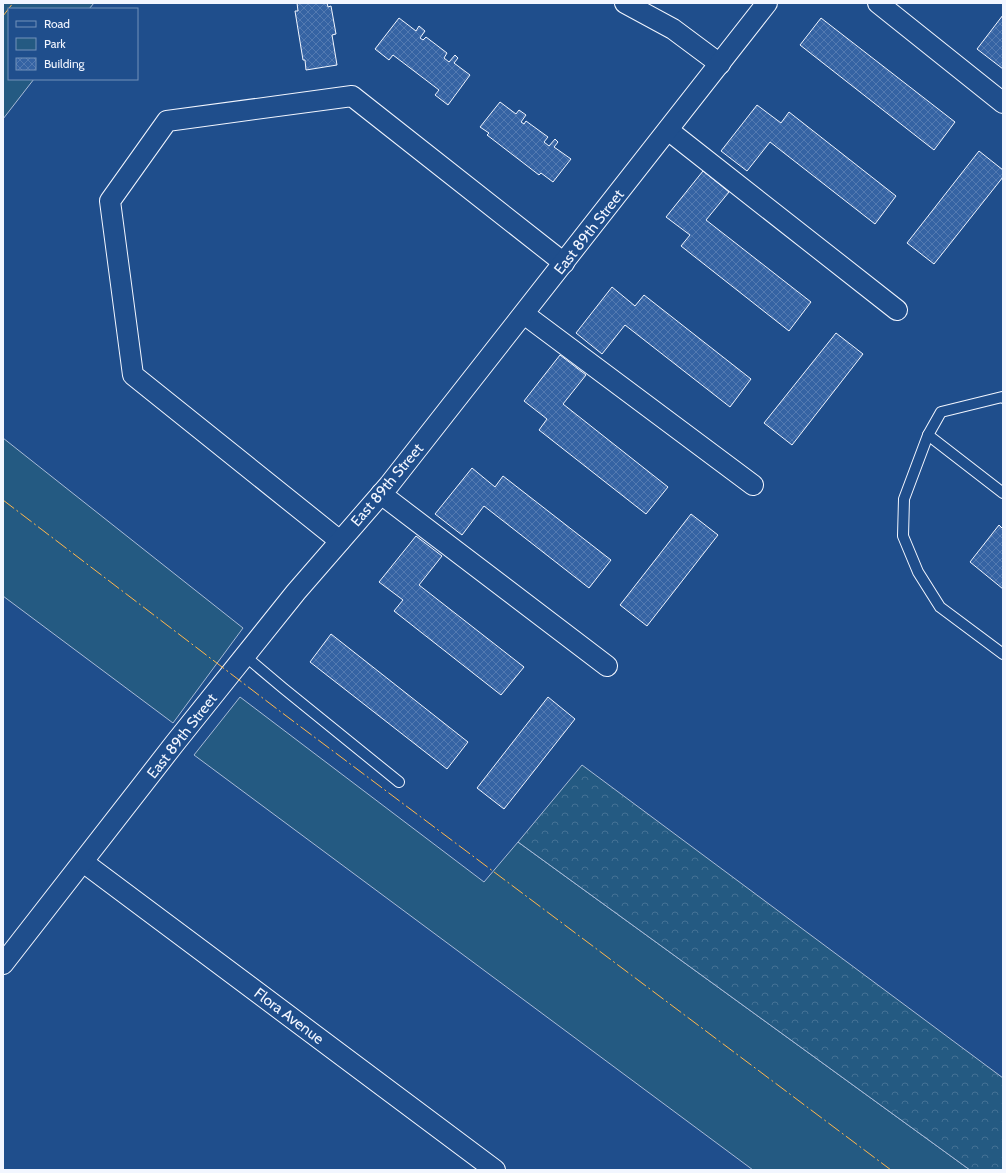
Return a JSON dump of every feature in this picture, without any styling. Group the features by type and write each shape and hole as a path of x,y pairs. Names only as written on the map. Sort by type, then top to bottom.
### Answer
{"street":[{"path":"625,3 673,29 720,64"},
{"name":"East 89th Street","path":"3,964 175,743 296,592 381,494 767,3"},
{"path":"878,3 1003,103"},
{"path":"340,541 132,375 110,200 167,121 352,96 564,263"},
{"path":"668,130 897,310"},
{"path":"524,314 753,485"},
{"path":"381,494 607,666"},
{"name":"Flora Avenue","path":"83,862 495,1170"}],"lane":[{"path":"1003,398 941,412 928,436 904,499 904,536 918,572 940,607 1003,654"},
{"path":"928,436 1003,493"},
{"path":"245,656 282,688 399,782"}],"green space":[{"path":"3,3 94,3 90,8 8,8 8,80 33,80 3,119"},
{"path":"3,438 243,628 173,723 3,596"},
{"path":"240,697 484,882 518,842 970,1170 753,1170 194,755"},
{"path":"582,765 1003,1078 1003,1170 970,1170 518,842"}],"building":[{"path":"297,3 327,3 328,7 331,6 336,34 332,35 337,65 306,70 295,11 298,11"},
{"path":"1003,15 1003,69 977,49"},
{"path":"399,18 416,31 419,26 425,31 420,38 423,40 426,37 447,53 444,58 449,62 455,55 458,58 454,63 470,75 448,105 435,95 439,90 393,55 389,60 375,49"},
{"path":"821,18 955,122 934,150 800,45"},
{"path":"500,102 516,114 519,110 526,115 521,122 524,124 526,121 548,137 544,142 549,146 555,139 558,142 554,147 571,159 553,182 541,173 539,175 487,135 489,133 480,127"},
{"path":"757,105 781,123 789,112 896,196 875,224 770,142 747,171 721,151"},
{"path":"979,151 1003,170 1003,177 934,264 907,243"},
{"path":"703,171 729,192 706,220 811,302 789,331 681,246 690,235 666,217"},
{"path":"612,287 635,306 644,295 751,379 730,407 625,325 602,354 576,333"},
{"path":"836,333 863,354 792,445 764,423"},
{"path":"560,355 586,375 563,404 668,487 646,514 539,430 547,419 524,401"},
{"path":"472,468 495,487 503,476 611,560 589,588 484,506 462,535 435,514"},
{"path":"691,514 718,535 647,626 620,605"},
{"path":"999,525 1003,529 1003,589 970,562"},
{"path":"416,536 442,556 419,585 524,667 501,695 394,611 403,600 379,582"},
{"path":"331,634 468,742 447,769 310,662"},
{"path":"548,697 575,719 504,809 477,788"}],"power":[{"path":"9,8 13,3"},
{"path":"3,16 8,10"},
{"path":"3,500 281,712 891,1170"}]}
